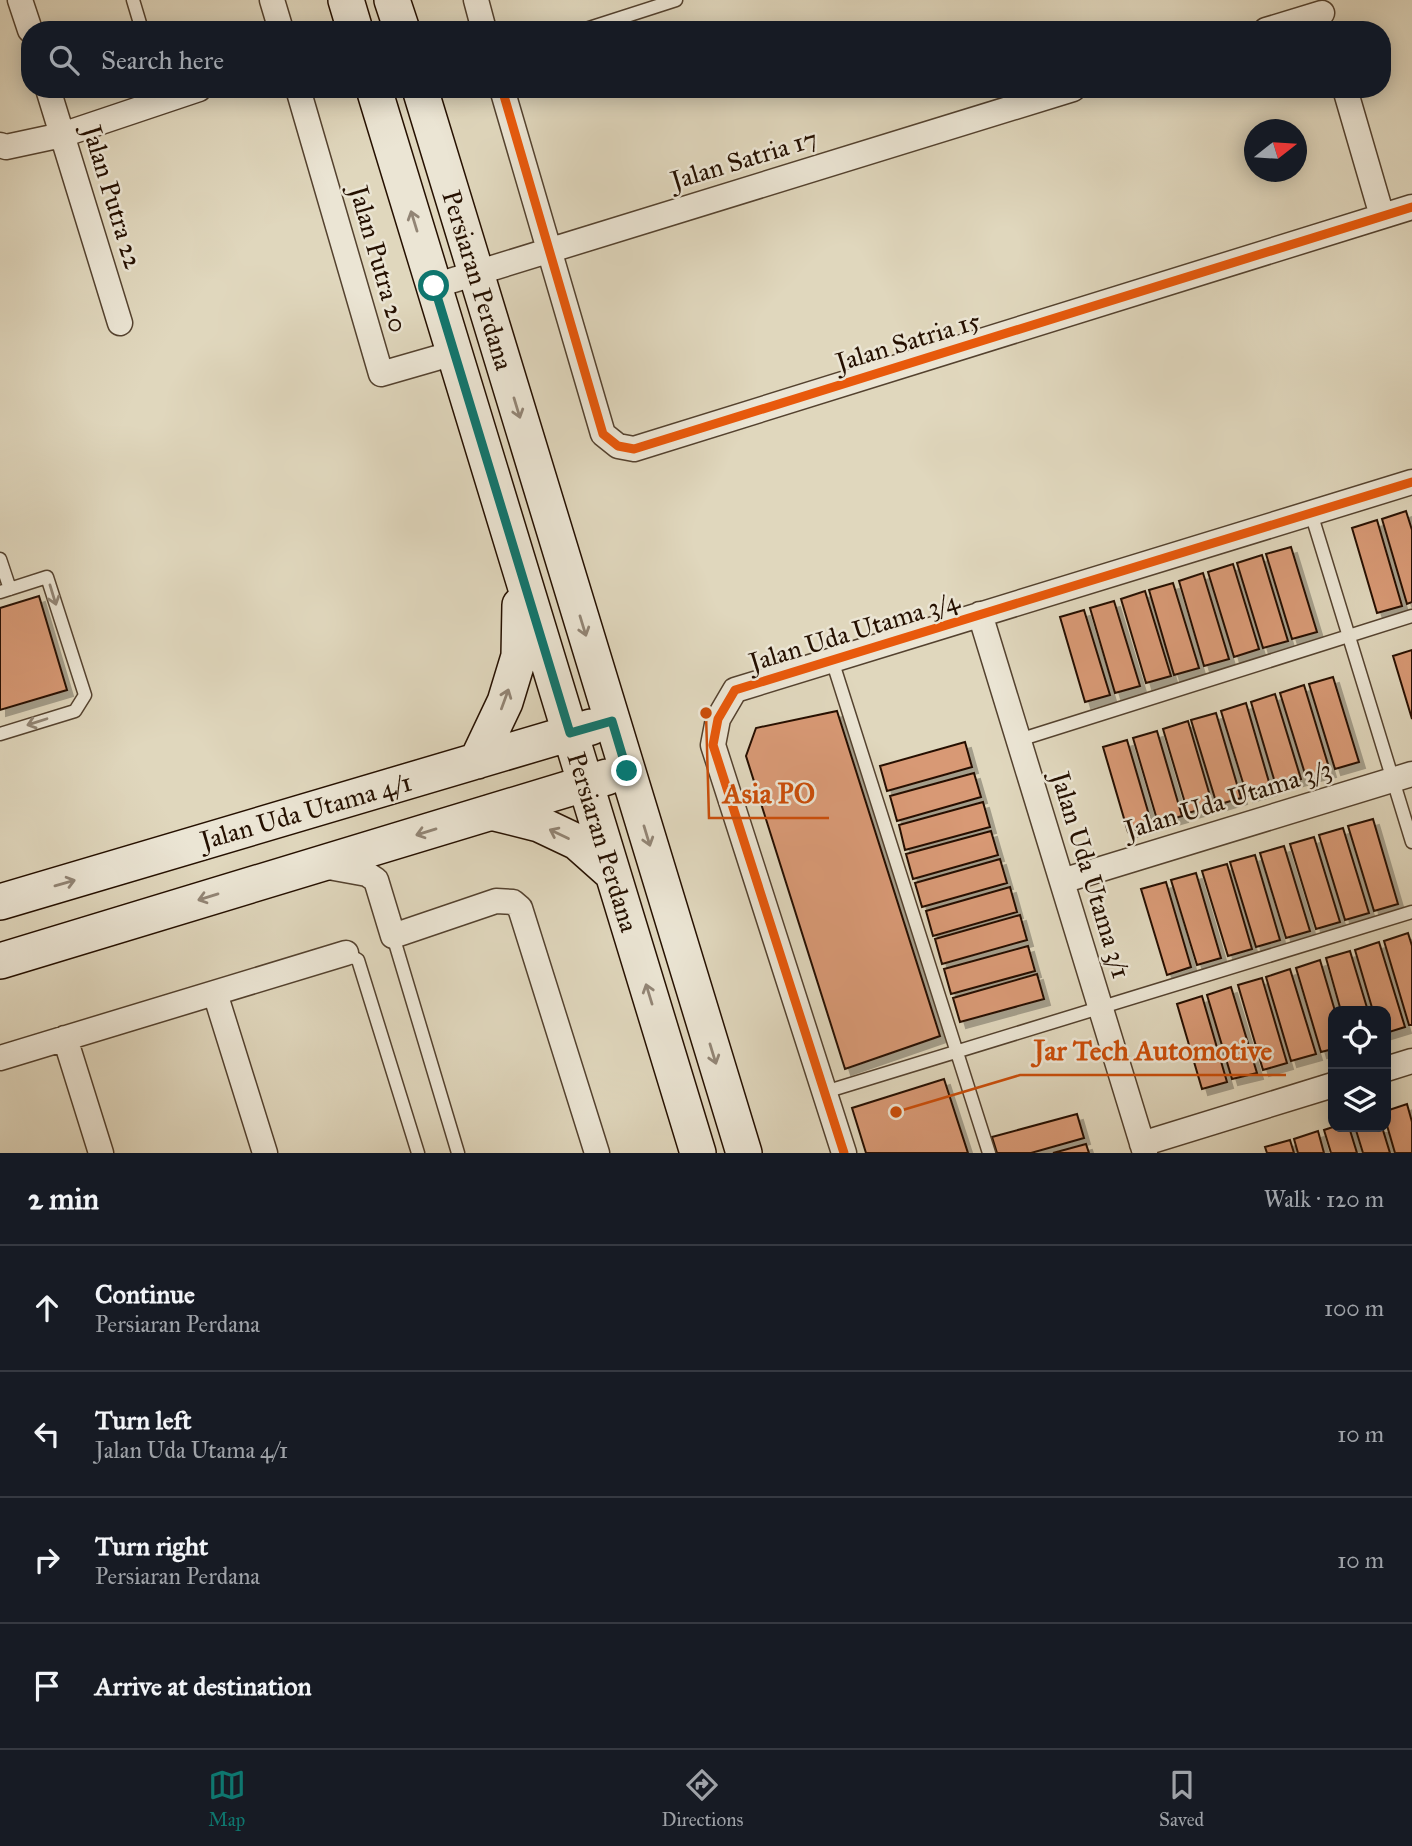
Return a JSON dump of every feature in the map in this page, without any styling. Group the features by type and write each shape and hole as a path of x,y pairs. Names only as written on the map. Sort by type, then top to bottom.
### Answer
{"main road":[{"path":"346,0 352,21"},
{"path":"393,0 399,21"},
{"name":"Persiaran Perdana","path":"376,98 698,1153"},
{"name":"Persiaran Perdana","path":"423,98 744,1153"},
{"path":"477,761 505,702 519,656 520,570"},
{"name":"Jalan Uda Utama 4/1","path":"0,902 612,721"},
{"name":"Jalan Uda Utama 4/1","path":"0,961 627,771"},
{"path":"491,812 539,824 577,842 613,874"}],"street":[{"path":"20,0 27,21"},
{"path":"272,0 278,21"},
{"path":"476,0 482,21"},
{"path":"1298,21 1323,14"},
{"name":"Jalan Putra 22","path":"51,98 120,323"},
{"path":"0,145 6,147 62,135 154,98"},
{"name":"Jalan Putra 20","path":"301,98 381,374 453,353"},
{"name":"Jalan Satria 15","path":"505,98 603,434 618,446 634,449 1412,207"},
{"name":"Jalan Satria 17","path":"434,286 1044,98"},
{"path":"1348,98 1382,216"},
{"name":"Jalan Uda Utama 3/4","path":"845,1153 713,745 718,719 735,690 1412,482"},
{"name":"Jalan Uda Utama 3/1","path":"980,614 1143,1148"},
{"name":"Jalan Uda Utama 3/3","path":"1062,881 1402,777"},
{"name":"Jalan Uda Utama 4/1","path":"317,864 367,874 376,880 393,936"},
{"path":"393,936 496,901 513,902 520,908 597,1153"},
{"path":"0,1058 346,953"},
{"path":"215,993 265,1153"},
{"path":"65,1038 101,1153"},
{"path":"1391,1067 1412,1061"},
{"path":"1143,1148 1328,1087"}],"lane":[{"path":"133,0 139,21"},
{"path":"611,21 676,0"},
{"path":"1311,513 1349,636 1402,777 1412,842"},
{"path":"0,559 5,591 47,577 85,695 75,711 0,734"},
{"path":"1019,740 1412,616"},
{"path":"832,660 989,1153"},
{"path":"825,1092 1412,912"},
{"path":"393,936 458,1153"},
{"path":"346,953 358,960 418,1153"}],"building":[{"path":"1406,511 1412,530 1412,602 1407,604 1382,519"},
{"path":"1377,520 1402,606 1377,613 1352,528"},
{"path":"1291,547 1317,632 1292,639 1266,554"},
{"path":"1262,555 1288,641 1263,648 1237,563"},
{"path":"1233,564 1259,649 1234,657 1208,572"},
{"path":"1203,573 1229,659 1204,666 1179,581"},
{"path":"1173,583 1199,668 1174,675 1149,590"},
{"path":"1145,591 1171,676 1146,683 1121,599"},
{"path":"39,596 67,690 0,710 0,608"},
{"path":"1114,601 1140,686 1115,693 1090,608"},
{"path":"1084,610 1110,695 1085,702 1060,617"},
{"path":"1412,650 1412,719 1393,656"},
{"path":"1333,677 1359,762 1335,769 1309,684"},
{"path":"1304,685 1330,771 1306,777 1280,693"},
{"path":"1275,694 1301,779 1276,786 1251,702"},
{"path":"1246,703 1271,789 1247,796 1221,711"},
{"path":"837,711 940,1036 845,1069 746,756 756,728"},
{"path":"1216,713 1241,798 1217,805 1191,720"},
{"path":"1188,721 1213,806 1188,813 1163,729"},
{"path":"1157,731 1182,816 1158,823 1133,738"},
{"path":"1127,740 1152,825 1128,832 1103,747"},
{"path":"965,742 972,767 887,791 880,766"},
{"path":"974,773 981,797 897,821 890,796"},
{"path":"983,802 990,827 905,850 899,825"},
{"path":"1373,819 1398,904 1374,911 1348,826"},
{"path":"1343,828 1369,913 1345,920 1319,835"},
{"path":"991,831 998,855 913,879 906,854"},
{"path":"1314,837 1340,922 1316,929 1290,844"},
{"path":"1284,846 1310,931 1286,938 1260,853"},
{"path":"1255,855 1280,940 1256,947 1230,862"},
{"path":"1000,859 1007,883 922,907 915,883"},
{"path":"1227,864 1252,949 1228,956 1202,871"},
{"path":"1196,873 1221,958 1197,965 1171,880"},
{"path":"1166,882 1191,967 1167,975 1141,889"},
{"path":"1010,887 1017,912 933,936 926,911"},
{"path":"1020,915 1027,940 942,964 935,939"},
{"path":"1408,933 1412,946 1412,1025 1409,1025 1384,941"},
{"path":"1379,942 1405,1027 1391,1031 1391,1006 1372,1006 1355,950"},
{"path":"1028,946 1035,971 951,994 944,969"},
{"path":"1350,951 1366,1006 1340,1006 1326,958"},
{"path":"1320,960 1334,1006 1328,1006 1328,1050 1321,1052 1296,968"},
{"path":"1290,969 1316,1054 1291,1061 1266,977"},
{"path":"1037,974 1044,999 960,1022 953,998"},
{"path":"1262,978 1287,1063 1263,1070 1238,985"},
{"path":"1231,987 1257,1073 1232,1079 1207,995"},
{"path":"1202,996 1227,1082 1202,1089 1177,1004"},
{"path":"944,1079 968,1153 866,1153 852,1108"},
{"path":"1407,1104 1412,1122 1412,1153 1395,1153 1389,1132 1391,1109"},
{"path":"1077,1114 1084,1138 1031,1153 997,1153 992,1137"},
{"path":"1324,1130 1351,1132 1357,1153 1331,1153"},
{"path":"1318,1131 1324,1153 1298,1153 1294,1139"},
{"path":"1357,1132 1384,1132 1390,1153 1363,1153"},
{"path":"1290,1140 1294,1153 1267,1153 1265,1147"},
{"path":"1086,1144 1089,1153 1053,1153"}],"cycle path":[{"path":"505,98 603,434 618,446 634,449 1412,207"},
{"path":"844,1153 713,745 718,719 735,690 1412,482"}],"place":[{"name":"Asia PO","path":"706,713"},
{"name":"Jar Tech Automotive","path":"896,1112"}],"route":[{"path":"434,286 570,733 612,721 627,771"}]}
